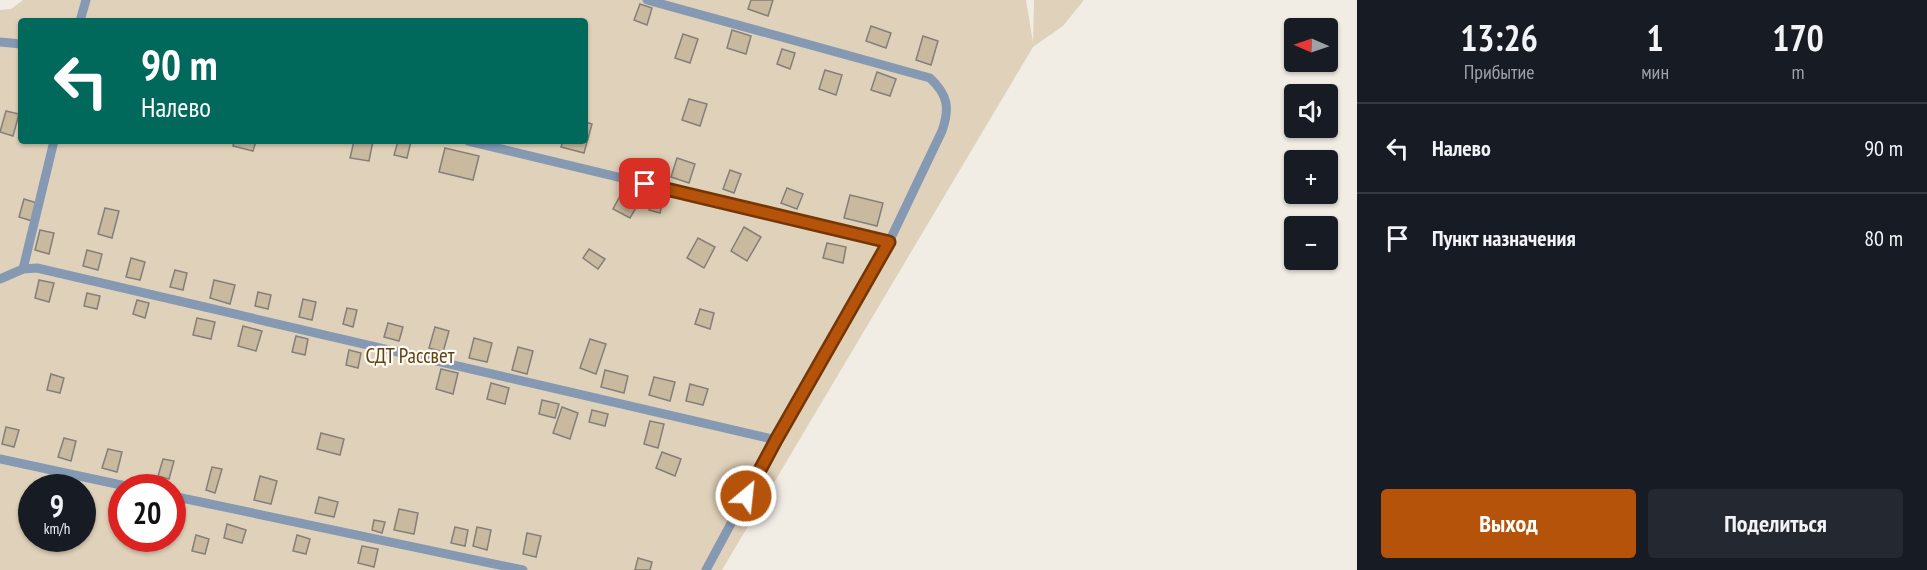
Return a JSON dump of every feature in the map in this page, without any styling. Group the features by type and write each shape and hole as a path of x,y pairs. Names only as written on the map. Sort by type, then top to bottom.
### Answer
{"lane":[{"path":"81,18 86,0"},
{"path":"647,0 930,78 940,87 946,99 947,117 942,131 889,242 776,440 706,570"},
{"path":"0,42 18,44"},
{"path":"23,269 53,144"},
{"path":"481,144 889,242"},
{"path":"0,279 23,269 37,268 776,440"},
{"path":"0,459 108,482"},
{"path":"186,498 523,570"}],"green space":[{"name":"СДТ Рассвет","path":"23,0 1026,0 1033,42 1034,0 1084,0 1063,26 1033,47 722,570 0,570 0,10 11,9"}],"building":[{"path":"751,0 773,0 768,16 748,9"},
{"path":"640,4 652,8 647,25 634,20"},
{"path":"871,26 891,33 886,48 866,41"},
{"path":"732,30 751,36 746,54 727,48"},
{"path":"683,34 698,39 690,63 675,58"},
{"path":"923,36 938,41 931,65 916,60"},
{"path":"782,49 795,53 790,69 777,64"},
{"path":"825,70 842,75 836,95 819,89"},
{"path":"877,72 896,79 890,96 871,90"},
{"path":"689,99 707,104 700,126 682,120"},
{"path":"6,111 18,114 13,136 0,132"},
{"path":"588,123 592,124 588,138"},
{"path":"233,144 255,144 253,151 233,146"},
{"path":"353,144 372,144 369,161 350,158"},
{"path":"397,144 410,144 407,158 394,155"},
{"path":"562,144 586,144 584,153 561,147"},
{"path":"445,148 479,156 473,180 439,172"},
{"path":"677,158 695,164 689,183 671,177"},
{"path":"730,170 741,174 734,193 723,189"},
{"path":"787,188 803,194 797,209 781,203"},
{"path":"850,195 883,203 877,226 844,218"},
{"path":"620,196 637,206 630,218 613,209"},
{"path":"24,199 37,203 32,221 19,217"},
{"path":"651,201 662,204 660,213 649,210"},
{"path":"105,208 119,211 112,238 98,234"},
{"path":"744,227 761,237 747,261 731,251"},
{"path":"40,230 54,233 49,254 35,250"},
{"path":"698,238 715,247 704,268 687,258"},
{"path":"827,243 846,247 843,263 823,258"},
{"path":"589,249 605,259 598,269 583,258"},
{"path":"87,250 102,254 98,270 83,266"},
{"path":"131,258 145,262 140,280 126,277"},
{"path":"175,270 187,273 183,290 170,287"},
{"path":"39,280 54,283 49,302 35,298"},
{"path":"214,280 235,285 230,304 210,298"},
{"path":"258,292 271,295 268,309 255,306"},
{"path":"87,293 100,296 97,309 84,306"},
{"path":"303,299 316,302 312,320 299,317"},
{"path":"137,300 149,303 145,318 133,314"},
{"path":"347,308 357,310 353,327 343,324"},
{"path":"700,309 714,313 710,329 695,324"},
{"path":"197,318 215,322 211,339 193,335"},
{"path":"388,323 403,327 399,341 384,337"},
{"path":"243,326 262,331 256,351 238,346"},
{"path":"435,327 449,331 443,352 429,348"},
{"path":"296,336 308,339 305,355 292,352"},
{"path":"474,338 492,343 487,362 469,358"},
{"path":"590,339 606,344 596,374 580,368"},
{"path":"518,347 533,351 527,374 512,370"},
{"path":"349,350 361,353 358,368 346,365"},
{"path":"441,369 458,373 453,394 436,389"},
{"path":"605,370 628,376 624,393 601,387"},
{"path":"51,374 64,378 60,393 47,390"},
{"path":"654,377 675,382 670,401 649,395"},
{"path":"491,383 509,388 505,404 487,399"},
{"path":"690,384 708,389 703,405 686,401"},
{"path":"542,400 559,404 555,418 539,414"},
{"path":"562,407 578,413 570,439 553,433"},
{"path":"592,410 608,414 605,426 589,422"},
{"path":"650,421 664,424 658,448 644,444"},
{"path":"6,427 19,430 14,447 2,444"},
{"path":"321,433 344,439 340,455 317,449"},
{"path":"64,438 76,441 71,461 58,457"},
{"path":"108,449 122,452 117,472 102,468"},
{"path":"662,452 681,459 675,476 656,468"},
{"path":"163,459 174,461 170,474 159,474"},
{"path":"212,467 222,469 215,493 206,490"},
{"path":"260,476 277,481 271,504 254,500"},
{"path":"319,497 338,502 334,517 315,513"},
{"path":"399,509 418,513 414,534 394,530"},
{"path":"374,520 385,522 382,533 372,530"},
{"path":"227,524 246,530 242,543 224,538"},
{"path":"455,527 468,530 465,546 451,543"},
{"path":"477,527 491,530 487,550 473,546"},
{"path":"527,533 541,536 536,557 523,554"},
{"path":"196,535 209,539 205,554 192,551"},
{"path":"297,535 310,539 306,554 293,551"},
{"path":"362,546 378,549 374,567 358,563"},
{"path":"638,558 652,562 650,570 635,570"}],"route":[{"path":"645,184 889,242 746,496"}]}
